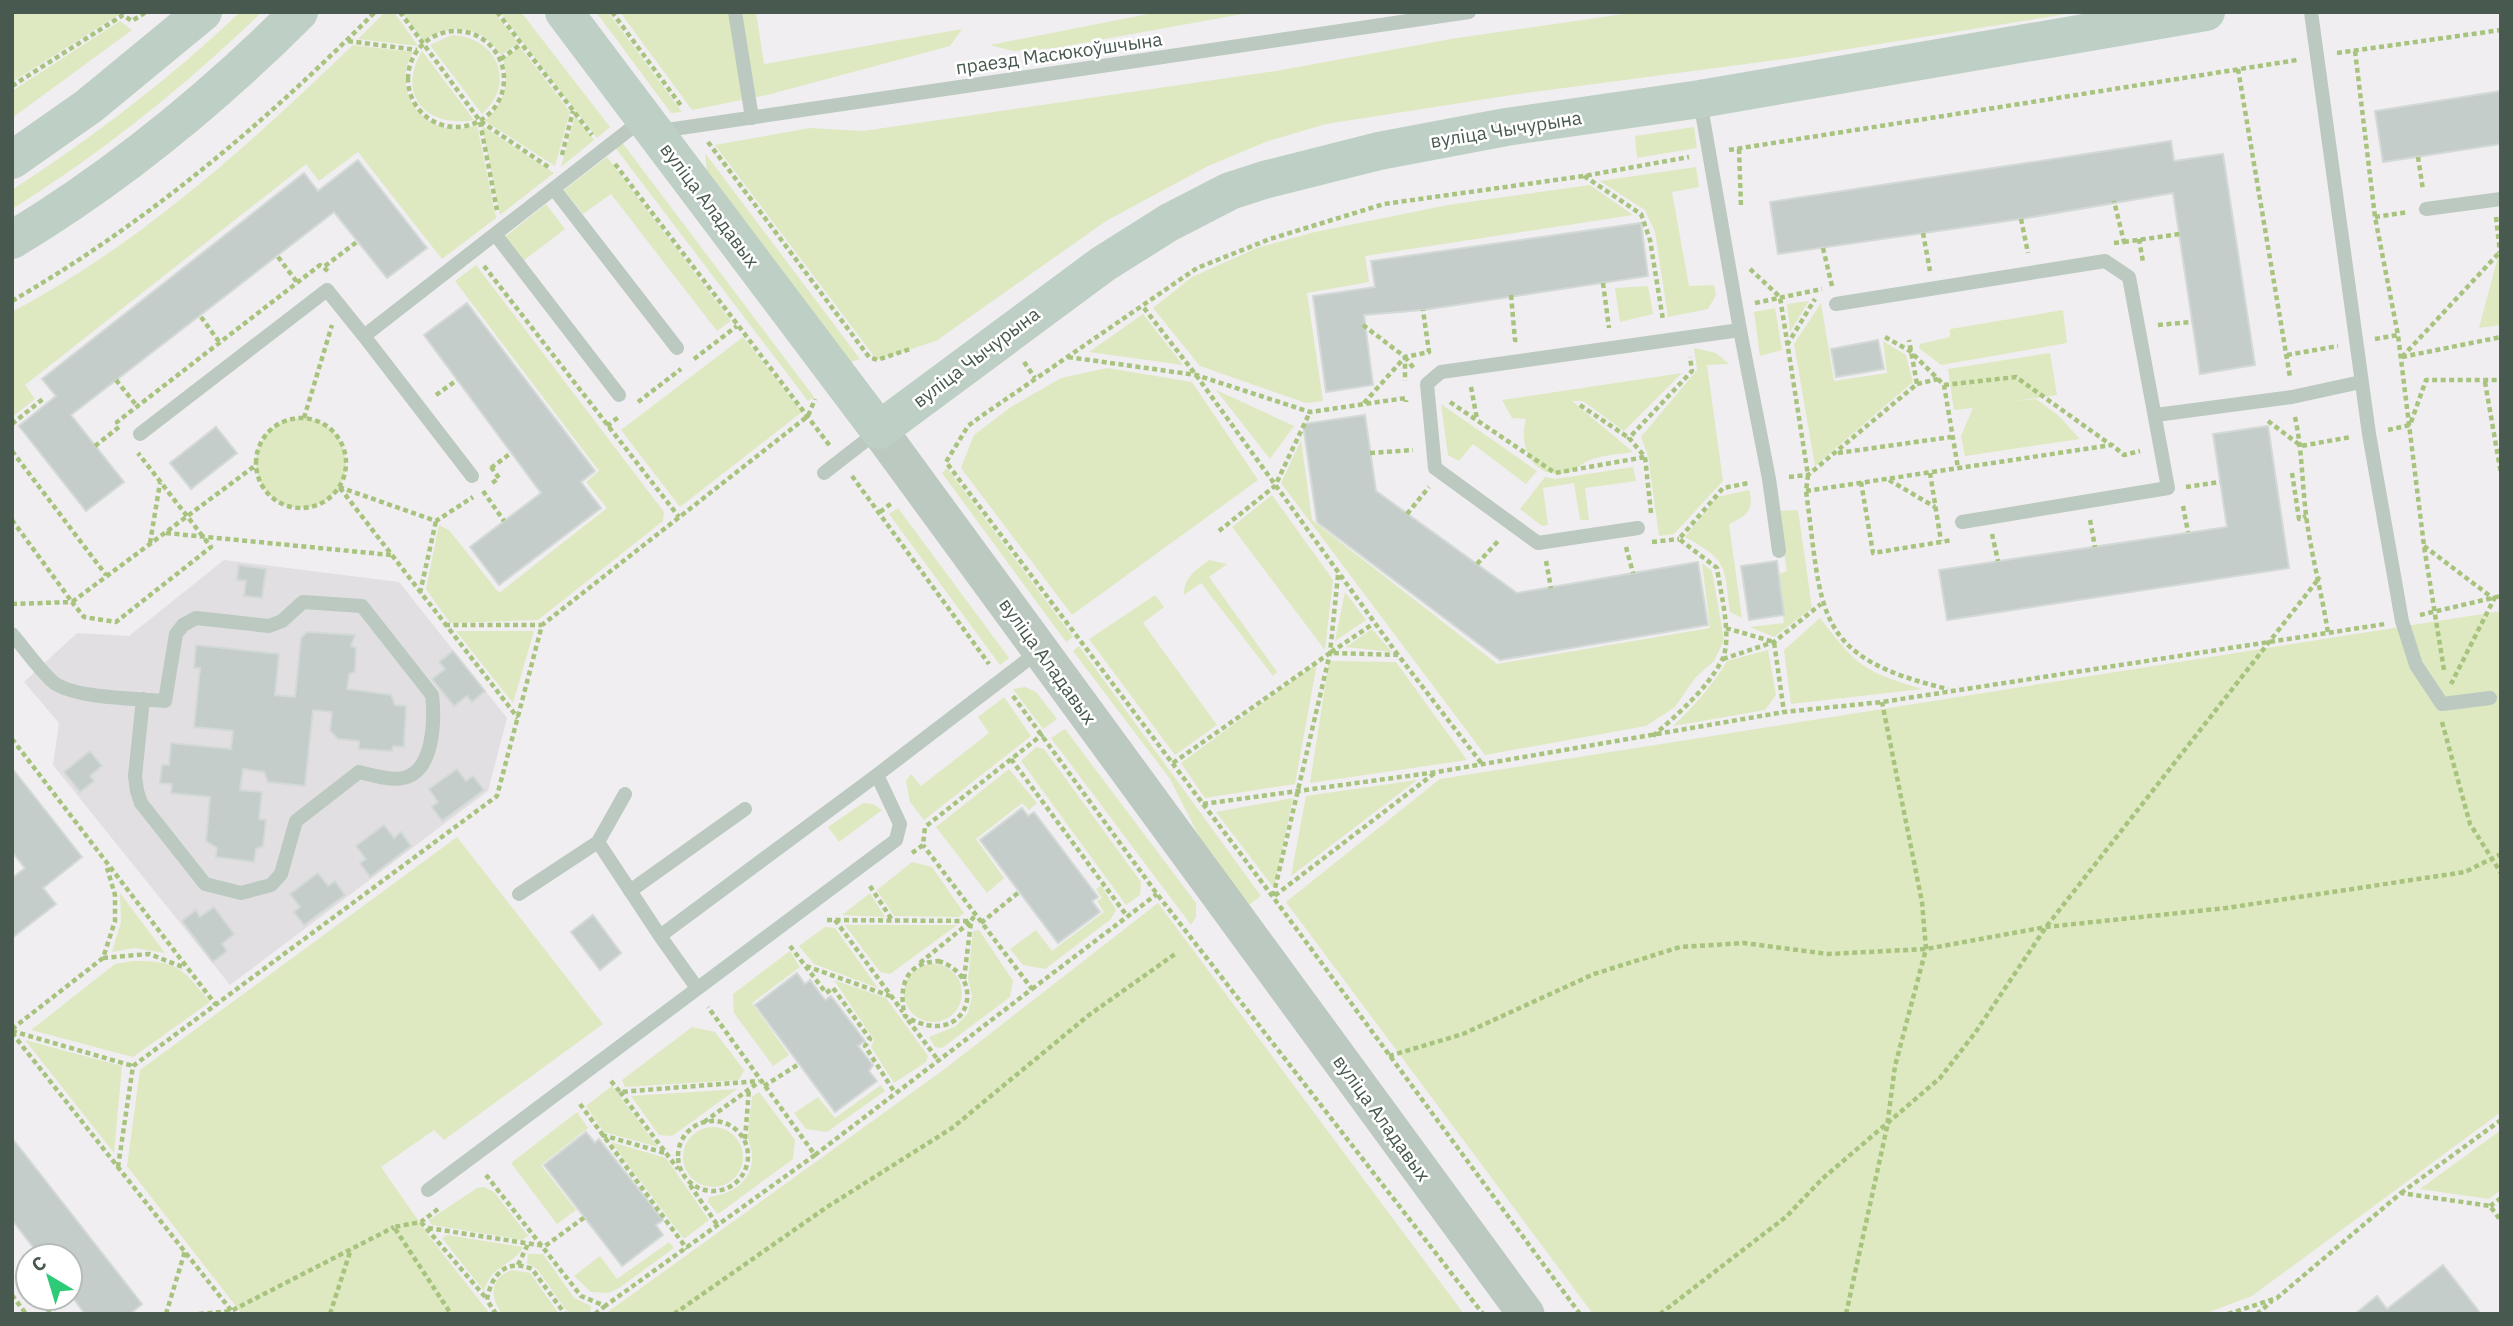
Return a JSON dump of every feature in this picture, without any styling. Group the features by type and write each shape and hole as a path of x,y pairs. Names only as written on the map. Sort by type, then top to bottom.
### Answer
{"main road":[{"path":"12,160 89,106 203,12"},
{"path":"12,240 96,186 168,132 299,12"},
{"name":"вуліца Аладавых","path":"564,12 879,430"},
{"name":"вуліца Чычурына","path":"879,430 1103,264 1168,223 1230,191 1309,167 1506,127 1700,99 2206,12"}],"street":[{"name":"вуліца Аладавых","path":"879,430 1526,1314"}],"lane":[{"path":"735,12 752,118"},
{"path":"2311,12 2361,382 2402,621 2416,665 2442,704 2490,698"},
{"name":"праезд Масюкоўшчына","path":"649,125 696,126 1464,13"},
{"path":"1700,99 1769,478 1779,551"},
{"path":"364,336 604,150 649,125"},
{"path":"554,189 677,348"},
{"path":"2426,209 2498,200"},
{"path":"495,234 619,395"},
{"path":"1836,304 2105,261 2129,276 2168,488 1962,522"},
{"path":"133,436 327,290 472,476"},
{"path":"1646,529 1538,543 1435,468 1427,384 1441,372 1741,330"},
{"path":"2156,415 2293,403 2361,382"},
{"path":"824,473 879,430"},
{"path":"12,634 53,682 70,691 165,701 176,634 183,625 196,618 269,626 282,621 303,602 362,606 432,695 427,758 422,768 401,779 359,772 296,821 281,874 271,885 241,893 205,884 141,803 135,776 143,699"},
{"path":"660,936 1040,650"},
{"path":"428,1190 896,840 900,824 877,775"},
{"path":"519,894 598,842 625,794"},
{"path":"630,891 745,809"},
{"path":"598,842 697,988"}],"path":[{"path":"12,86 123,15 132,22 146,12"},
{"path":"12,301 122,232 185,186 278,106 375,12"},
{"path":"400,12 480,121 557,172"},
{"path":"497,12 880,512 1157,894 1483,1314"},
{"path":"612,12 869,357 877,360 910,349"},
{"path":"449,30 465,31 492,45 501,59 504,86 499,100 480,121 464,127 447,127 432,121 419,111 411,97 408,80 410,64 422,44 449,30"},
{"path":"1580,1314 1273,897 946,462 968,426 1144,308 1198,268 1304,228 1384,204 1584,176 1710,153 2501,30"},
{"path":"347,40 417,50"},
{"path":"501,59 521,44"},
{"path":"2355,51 2375,217 2401,357 2424,546 2447,691 2494,599"},
{"path":"2238,69 2287,355 2301,446 2306,516 2320,577 2328,634"},
{"path":"560,160 573,111"},
{"path":"480,121 499,218"},
{"path":"1739,149 1742,213"},
{"path":"2375,217 2426,209 2418,157"},
{"path":"1584,176 1641,214 1650,240 1663,320 1650,322"},
{"path":"2401,357 2500,253 2498,200"},
{"path":"2124,242 2179,234"},
{"path":"133,436 119,427 117,422 297,282 358,241"},
{"path":"1750,291 1753,304 1832,287 1823,248"},
{"path":"278,257 297,282"},
{"path":"477,258 679,517"},
{"path":"1747,278 1744,264 1780,297 1808,475 1806,491 1821,604 1851,650 1876,667 1910,680 1952,690"},
{"path":"1603,283 1610,329"},
{"path":"1786,346 1822,289"},
{"path":"1511,295 1515,340 1529,338"},
{"path":"304,418 338,304"},
{"path":"1144,308 1196,375 1373,624 1482,764"},
{"path":"1363,404 1405,357 1429,352 1423,310"},
{"path":"201,317 220,343"},
{"path":"1363,325 1405,357 1427,384 1555,474 1645,457"},
{"path":"2154,325 2156,337"},
{"path":"607,426 737,326"},
{"path":"1596,330 1623,326"},
{"path":"1629,438 1692,372 1687,337"},
{"path":"1885,337 1910,351 1944,385 1958,468"},
{"path":"2401,357 2501,337"},
{"path":"1909,340 1917,384"},
{"path":"1068,357 1196,375"},
{"path":"1405,357 1406,398"},
{"path":"1470,376 1477,420"},
{"path":"1944,385 2016,377 2124,455 2160,447"},
{"path":"1808,475 1917,384 1938,379"},
{"path":"116,380 137,406"},
{"path":"436,395 457,380"},
{"path":"2410,425 2426,380 2501,380"},
{"path":"2485,382 2498,444 2501,474"},
{"path":"428,384 444,405"},
{"path":"12,424 44,398"},
{"path":"118,1167 133,1066 497,796 542,625 807,416 815,399"},
{"path":"2293,403 2262,416 2301,446 2410,425"},
{"path":"1580,405 1629,438 1645,457 1652,517"},
{"path":"1219,531 1275,486 1310,412"},
{"path":"304,418 326,425 341,443 346,461 339,487 317,505 293,508 282,504 265,491 256,465 257,451 272,428 284,421 304,418"},
{"path":"95,446 119,427"},
{"path":"1837,453 1951,438"},
{"path":"1806,491 2112,445"},
{"path":"12,520 84,617 116,622 211,547 135,449"},
{"path":"1370,453 1413,450"},
{"path":"12,451 107,575"},
{"path":"491,468 511,453"},
{"path":"420,593 436,520 499,478 483,457"},
{"path":"12,604 72,602 256,465"},
{"path":"1930,472 1941,541"},
{"path":"2292,473 2299,519 2306,516"},
{"path":"1652,736 1709,681 1723,659 1726,628 1717,568 1679,538 1723,488 1769,478"},
{"path":"1888,479 1935,508"},
{"path":"150,544 160,482"},
{"path":"2182,488 2220,482"},
{"path":"1407,514 1430,486"},
{"path":"339,487 436,520"},
{"path":"339,487 518,718"},
{"path":"482,491 504,521"},
{"path":"880,512 893,501"},
{"path":"2183,506 2188,533"},
{"path":"2090,520 2095,547"},
{"path":"1646,529 1654,542"},
{"path":"165,533 392,555"},
{"path":"1992,534 1997,561"},
{"path":"1476,564 1500,538"},
{"path":"2424,546 2494,599"},
{"path":"1626,547 1633,573"},
{"path":"1546,561 1551,588"},
{"path":"1273,897 1300,792 1330,653 1338,575"},
{"path":"1661,1314 1787,1216 1822,1180 1940,1078 1975,1033 2046,927 2320,577"},
{"path":"1203,804 1437,772 1784,712 1882,702 2328,634 2402,621 2434,610 2501,596"},
{"path":"1723,659 1774,642 1821,604"},
{"path":"1173,763 1373,624"},
{"path":"445,625 542,625"},
{"path":"1726,628 1774,642"},
{"path":"1774,642 1784,712"},
{"path":"1330,653 1398,655"},
{"path":"1846,1314 1887,1126 1895,1066 1926,949 1922,902 1882,702"},
{"path":"2442,704 2442,727 2470,824 2501,873"},
{"path":"1032,989 981,923 973,918 923,845 925,827 1043,734"},
{"path":"12,739 216,1005"},
{"path":"1011,759 1127,916"},
{"path":"1273,897 1437,772"},
{"path":"902,861 923,845"},
{"path":"1389,1056 1463,1034 1594,974 1680,947 1744,943 1828,954 1926,949 2046,927 2226,908 2465,872 2501,855"},
{"path":"12,1031 103,958 115,921 115,895 106,865"},
{"path":"859,894 881,878"},
{"path":"870,886 892,920"},
{"path":"981,923 1020,892"},
{"path":"595,1314 815,1155 1157,894"},
{"path":"818,926 838,911"},
{"path":"827,920 973,918"},
{"path":"905,1016 901,993 903,983 917,966 973,918"},
{"path":"905,1016 925,1027 936,1028 956,1020 967,1002 964,980 973,918"},
{"path":"835,920 938,1060"},
{"path":"780,954 799,940"},
{"path":"790,946 826,993 833,988 841,998 870,1040 865,1046 895,1093"},
{"path":"103,958 149,954 186,968"},
{"path":"674,1314 827,1208 952,1128 1089,1015 1175,954"},
{"path":"917,966 927,962 949,964 964,980"},
{"path":"805,966 891,996"},
{"path":"697,1015 718,999"},
{"path":"708,1007 815,1155"},
{"path":"12,1031 133,1066"},
{"path":"12,1031 233,1312"},
{"path":"764,1086 799,1063"},
{"path":"601,1089 622,1073"},
{"path":"611,1081 684,1176 718,1226"},
{"path":"749,1088 745,1140 748,1164 736,1184 726,1189 702,1190 684,1176 677,1155 680,1144 693,1127 703,1122 749,1088 760,1081"},
{"path":"620,1092 760,1081"},
{"path":"570,1112 590,1097"},
{"path":"580,1104 687,1249"},
{"path":"2257,1314 2401,1193 2501,1120"},
{"path":"703,1122 727,1124 745,1140"},
{"path":"601,1135 666,1153"},
{"path":"475,1183 497,1167"},
{"path":"486,1175 545,1246 581,1296 605,1306"},
{"path":"2401,1193 2490,1206 2501,1198"},
{"path":"199,1314 233,1312 394,1227 421,1222 443,1206"},
{"path":"2490,1206 2501,1221"},
{"path":"428,1228 545,1246 584,1217"},
{"path":"421,1222 496,1314"},
{"path":"394,1227 452,1314"},
{"path":"518,1265 528,1244"},
{"path":"330,1314 351,1248"},
{"path":"166,1314 185,1251"},
{"path":"487,1300 489,1284 498,1271 518,1265 532,1269 565,1314"},
{"path":"12,1295 26,1314"},
{"path":"2228,1314 2277,1298"}],"shaded area":[{"path":"224,560 399,582 507,718 488,791 230,985 53,765 59,723 24,682 77,633 129,636"}],"green space":[{"path":"12,12 123,12 12,82"},
{"path":"240,12 262,12 142,117 78,165 12,209 12,190 130,106 186,61"},
{"path":"385,12 394,12 418,46 358,39"},
{"path":"402,12 494,12 518,43 501,55 485,37 475,32 455,29 423,41"},
{"path":"500,12 521,12 610,127 597,138"},
{"path":"596,12 608,12 682,112 671,113"},
{"path":"620,12 756,12 764,64 962,29 950,46 767,95 692,110"},
{"path":"1158,12 1254,12 1055,48 1013,51 990,45"},
{"path":"1637,12 2079,12 1792,58 1518,94 1326,124 1268,141 1208,166 1106,221 936,341 877,360 715,145 810,128 863,131 1276,71 1451,39"},
{"path":"120,21 132,30 12,118 12,91"},
{"path":"452,35 481,44 497,64 500,76 498,89 493,102 482,114 430,45"},
{"path":"353,45 413,52 406,69 406,85 410,100 418,112 430,122 444,128 460,129 477,125 496,218 442,259 358,152 319,181 306,164 25,385 35,399 12,417 12,312 105,256 149,224 233,155"},
{"path":"520,47 570,112 555,166 485,121 497,108 504,93 506,77 503,59"},
{"path":"422,51 474,120 442,119 420,105 414,94 412,81"},
{"path":"575,116 594,140 561,167"},
{"path":"482,126 554,173 500,215"},
{"path":"1694,127 1697,148 1637,158 1635,136"},
{"path":"621,141 814,397 808,401 614,146"},
{"path":"705,153 860,359 851,362 707,172"},
{"path":"607,157 731,321 717,331 611,194 583,214 564,190"},
{"path":"1696,167 1699,187 1672,192 1689,286 1714,285 1716,295 1708,309 1668,317 1655,232 1645,210 1600,181"},
{"path":"1590,185 1633,215 1365,256 1369,282 1307,293 1323,401 1306,403 1200,366 1153,308 1192,277 1257,248 1315,232 1448,205"},
{"path":"546,204 565,229 523,261 505,237"},
{"path":"2499,253 2501,325 2479,328"},
{"path":"476,265 664,512 663,521 538,620 450,623 426,589 439,525 449,530 499,593 607,508 586,482 599,471 455,281"},
{"path":"1648,286 1653,314 1620,322 1615,288"},
{"path":"1809,301 1790,332 1787,304"},
{"path":"1821,303 1834,381 1887,373 1883,341 1906,355 1913,382 1815,466 1794,344"},
{"path":"1775,308 1782,350 1760,356 1754,312"},
{"path":"2063,310 2067,343 1941,365 1919,348 1920,344 1950,337 1950,329"},
{"path":"1143,314 1183,365 1089,352"},
{"path":"743,337 802,412 680,507 621,430"},
{"path":"1694,348 1716,353 1729,364 1707,365 1723,481 1674,534 1659,536 1648,456 1641,437 1697,370"},
{"path":"2050,353 2057,395 2016,401 2036,399 2059,416 2080,439 1965,456 1961,436 1973,408 1954,410 1948,369"},
{"path":"1107,368 1192,382 1258,480 1072,615 961,468 974,435 1011,407 1061,378"},
{"path":"1682,373 1624,431 1583,401 1572,401 1633,452 1595,458 1566,473 1554,474 1536,466 1526,450 1526,419 1512,418 1502,400"},
{"path":"1216,390 1294,426 1270,459"},
{"path":"1441,404 1537,471 1526,484 1473,444 1459,461 1448,455"},
{"path":"301,418 318,422 333,431 342,446 346,463 342,480 333,495 318,504 301,508 284,504 269,495 260,480 256,463 260,446 269,431 284,422"},
{"path":"1301,440 1312,520 1497,664 1710,628 1702,563 1712,571 1724,640 1714,661 1695,678 1675,707 1646,726 1485,755 1281,483"},
{"path":"1633,467 1636,481 1585,488 1589,520 1580,520 1574,483 1543,488 1548,525 1542,526 1520,509 1545,477 1555,479"},
{"path":"947,468 1073,637 1066,642 942,473"},
{"path":"1749,490 1751,503 1748,512 1729,524 1742,618 1730,612 1722,566 1710,552 1685,537 1717,497"},
{"path":"1272,495 1333,580 1325,650 1232,527"},
{"path":"898,508 1009,658 1000,665 889,514"},
{"path":"1798,510 1812,608 1774,637 1750,627 1784,623 1777,575 1787,571 1777,511"},
{"path":"1209,560 1227,564 1209,577 1277,672 1273,676 1201,583 1184,595 1188,579"},
{"path":"1345,592 1366,620 1335,641"},
{"path":"1155,595 1164,607 1143,623 1217,725 1175,755 1089,639"},
{"path":"2501,611 2501,1112 2252,1296 2204,1314 1593,1314 1286,902 1440,779"},
{"path":"1820,618 1863,665 1874,672 1922,689 1791,704 1784,650"},
{"path":"1372,629 1392,652 1346,647"},
{"path":"456,631 534,631 513,703"},
{"path":"1079,646 1261,896 1246,907 1205,848 1170,779 1073,651"},
{"path":"1768,650 1776,695 1765,710 1673,726 1702,695 1727,661"},
{"path":"1329,661 1396,662 1467,760 1310,783"},
{"path":"1317,663 1295,784 1205,798 1181,763"},
{"path":"1025,687 1036,692 1057,719 1043,729 1013,689"},
{"path":"1004,697 1031,736 924,820 910,802 906,781 911,774 921,786 989,733 978,717"},
{"path":"1065,729 1196,903 1196,917 1191,925 1051,738"},
{"path":"1036,747 1044,749 1141,882 1140,895 1126,905 1021,761"},
{"path":"1009,769 1037,803 1029,810 1022,803 976,839 1004,878 987,893 936,827"},
{"path":"1417,780 1291,876 1306,796"},
{"path":"1293,798 1274,888 1216,812"},
{"path":"863,803 873,804 882,810 839,842 828,827"},
{"path":"457,837 603,1024 444,1140 434,1130 381,1167 429,1236 490,1314 242,1314 127,1166 140,1070"},
{"path":"912,862 932,867 964,913 959,917 894,916 877,890"},
{"path":"1101,885 1116,910 1111,919 1045,969 1023,965 1010,949 1036,930 1052,951 1104,912 1097,901 1102,898 1096,889"},
{"path":"120,893 165,953 134,948 112,952 121,922"},
{"path":"870,893 885,917 842,915"},
{"path":"1158,903 1464,1314 605,1314 946,1068"},
{"path":"845,925 957,925 890,974 880,972"},
{"path":"825,927 835,928 878,988 814,964 799,946"},
{"path":"979,930 1013,981 1010,997 942,1048 935,1047 929,1037 956,1026 968,1013 972,996 968,979 973,931"},
{"path":"790,951 800,967 752,1003 789,1055 773,1066 734,1013 733,994"},
{"path":"133,961 160,963 178,969 193,981 210,1002 133,1057 31,1030 115,964"},
{"path":"933,964 949,969 957,977 962,993 957,1009 949,1017 933,1022 917,1017 909,1009 904,993 909,977 917,969"},
{"path":"834,980 886,998 928,1056 926,1062 894,1083 871,1047 874,1040"},
{"path":"692,1027 715,1032 744,1070 739,1080 625,1087 622,1080"},
{"path":"25,1040 122,1066 114,1153"},
{"path":"881,1085 885,1091 827,1132 806,1129 794,1113 818,1097 835,1118"},
{"path":"612,1086 658,1147 604,1132 586,1106"},
{"path":"737,1089 672,1136 659,1135 631,1096"},
{"path":"759,1092 795,1140 793,1159 718,1214 708,1202 709,1197 738,1186 744,1181 751,1167 749,1122 752,1097"},
{"path":"577,1112 588,1128 541,1165 576,1210 557,1224 511,1163"},
{"path":"707,1127 719,1127 735,1135 741,1145 741,1169 735,1179 719,1187 707,1187 691,1179 683,1163 683,1151 691,1135"},
{"path":"2501,1130 2501,1190 2489,1199 2420,1189"},
{"path":"611,1142 666,1158 709,1220 684,1239"},
{"path":"484,1187 494,1192 528,1236 522,1240 432,1225 429,1220 477,1188"},
{"path":"447,1235 523,1247 492,1275 484,1291 442,1238"},
{"path":"669,1242 674,1248 608,1293 591,1292 574,1276 600,1256 617,1279"},
{"path":"528,1254 543,1254 574,1298 591,1306 590,1314 569,1314 537,1269 527,1263"},
{"path":"512,1270 530,1273 559,1314 502,1314 495,1301 494,1289 499,1278"}],"building":[{"path":"2501,91 2501,144 2383,162 2375,111"},
{"path":"2171,141 2174,161 2223,154 2255,365 2200,374 2173,193 2021,219 1778,254 1770,202"},
{"path":"358,160 427,248 387,278 334,212 71,415 124,482 86,511 19,426 56,396 42,379 304,173 318,191"},
{"path":"1641,223 1648,276 1423,310 1364,315 1373,385 1326,392 1313,296 1375,287 1371,261"},
{"path":"467,303 595,471 581,482 601,508 499,585 470,547 541,493 424,335"},
{"path":"1878,340 1884,369 1836,377 1831,349"},
{"path":"1365,415 1376,491 1517,593 1698,562 1708,625 1500,660 1317,522 1303,424"},
{"path":"2268,426 2289,568 1947,620 1939,570 2227,527 2213,434"},
{"path":"216,427 237,453 191,489 170,463"},
{"path":"1777,561 1784,615 1749,620 1741,566"},
{"path":"239,565 266,569 262,598 244,596 246,581 237,580"},
{"path":"307,632 355,635 351,646 356,648 355,672 349,674 347,689 391,695 395,705 406,706 404,747 393,746 392,751 359,749 359,741 338,739 330,731 332,712 313,710 305,786 268,782 264,772 243,769 240,790 262,792 259,819 266,820 263,846 256,849 254,862 216,857 217,848 206,841 210,797 171,793 172,784 160,783 162,765 169,765 171,743 231,749 233,731 194,727 200,668 194,668 196,645 279,654 275,695 295,697 301,638"},
{"path":"453,651 485,691 472,702 467,696 454,706 432,679 445,669 439,662"},
{"path":"90,751 102,766 90,776 94,781 80,792 64,772"},
{"path":"12,768 82,857 43,888 56,904 12,938 12,878 25,868 12,852"},
{"path":"457,769 466,781 473,776 484,790 442,821 432,807 438,802 429,789"},
{"path":"1022,808 1028,816 1034,812 1098,897 1092,901 1100,912 1058,943 980,840"},
{"path":"384,825 394,838 401,832 411,846 370,877 360,863 366,859 356,846"},
{"path":"318,873 328,886 335,881 345,895 304,925 294,912 300,907 290,894"},
{"path":"214,907 234,934 222,944 227,951 213,962 182,921 196,910 200,917"},
{"path":"593,915 621,953 600,970 571,932"},
{"path":"797,973 805,984 810,980 825,1000 831,996 865,1041 858,1046 873,1065 869,1071 877,1081 835,1112 755,1005"},
{"path":"586,1132 595,1143 599,1139 663,1220 656,1225 663,1235 622,1266 544,1165"},
{"path":"12,1138 142,1304 130,1314 85,1314 84,1242 29,1242 12,1220"},
{"path":"2443,1265 2481,1314 2355,1314 2377,1296 2387,1309"}]}
